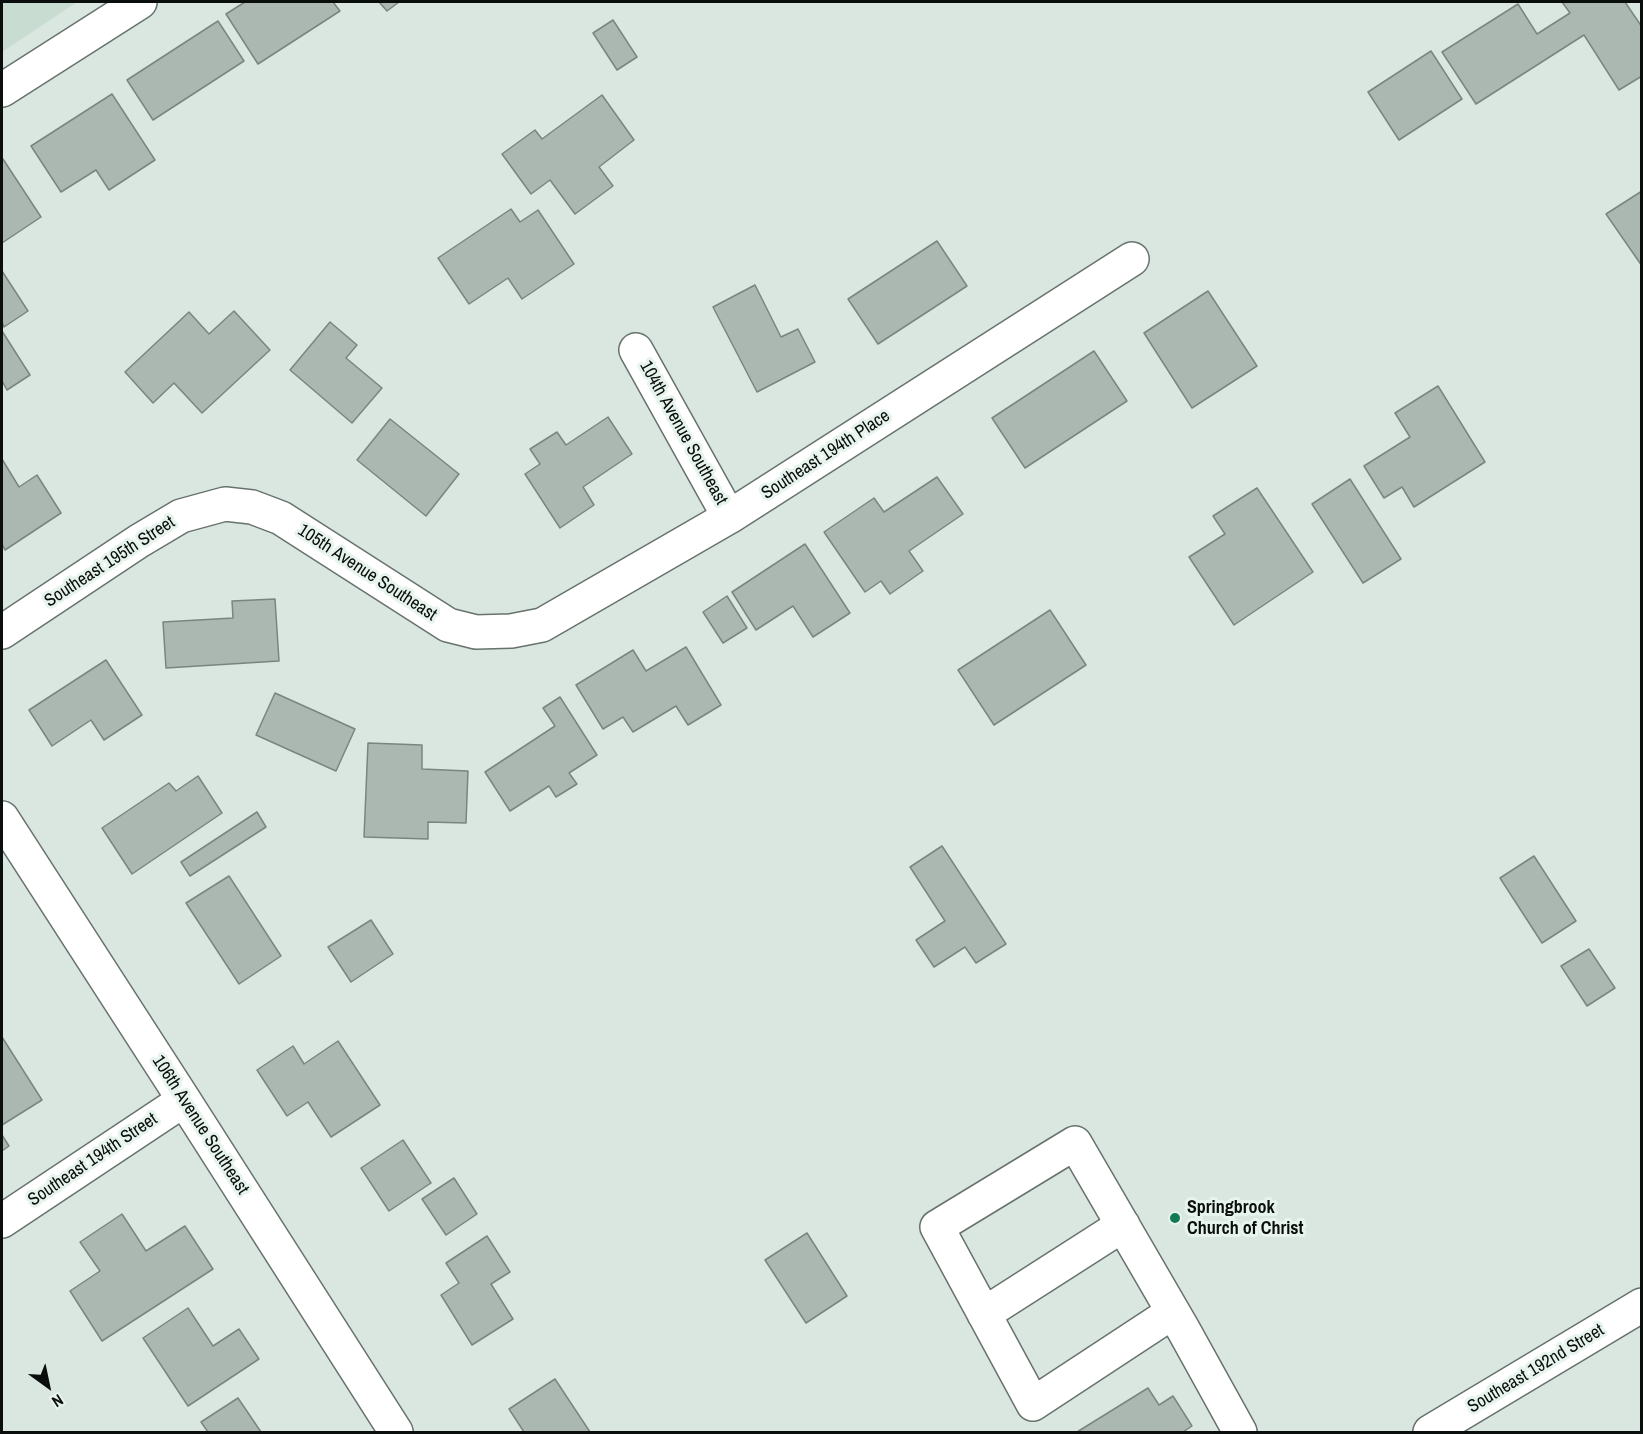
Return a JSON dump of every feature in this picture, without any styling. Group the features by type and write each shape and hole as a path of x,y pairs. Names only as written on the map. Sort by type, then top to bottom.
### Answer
{"street":[{"path":"2,90 140,2"},
{"name":"Southeast 194th Place","path":"511,631 542,625 729,517 1131,260"},
{"name":"104th Avenue Southeast","path":"636,350 729,517"},
{"name":"105th Avenue Southeast","path":"225,504 252,507 281,518 448,625 476,632 511,631"},
{"name":"Southeast 195th Street","path":"2,632 181,516 225,504"},
{"name":"106th Avenue Southeast","path":"2,818 396,1432"},
{"name":"Southeast 194th Street","path":"2,1221 184,1100"},
{"path":"1173,1312 1033,1404 937,1227 1076,1143 1173,1312 1240,1432"},
{"path":"984,1314 1123,1225"},
{"name":"Southeast 192nd Street","path":"1430,1432 1641,1305"}],"shaded area":[{"path":"2,2 77,2 2,52"}],"building":[{"path":"245,2 333,2 340,11 258,64 226,14"},
{"path":"379,2 399,2 387,11"},
{"path":"1562,2 1625,2 1642,27 1642,76 1619,90 1584,35 1476,104 1442,52 1518,4 1537,34 1570,13"},
{"path":"613,20 637,57 617,70 593,33"},
{"path":"218,21 244,61 153,120 127,80"},
{"path":"1431,51 1462,99 1399,140 1368,92"},
{"path":"112,94 155,160 109,190 96,170 61,192 31,146"},
{"path":"602,95 634,140 599,167 613,186 575,214 550,180 531,194 502,154 535,130 542,139"},
{"path":"2,160 41,217 2,243"},
{"path":"1642,191 1642,266 1606,214"},
{"path":"511,209 520,222 538,210 574,264 522,299 508,278 469,304 438,258"},
{"path":"937,241 967,286 878,344 848,299"},
{"path":"2,271 28,311 4,327 2,322"},
{"path":"755,285 781,337 798,329 815,362 757,392 713,307"},
{"path":"1208,291 1257,366 1192,408 1144,333"},
{"path":"234,311 270,350 202,413 174,383 153,403 125,372 189,312 209,334"},
{"path":"330,322 357,345 346,358 382,388 352,423 290,370"},
{"path":"2,331 30,375 7,390 2,381"},
{"path":"1094,351 1127,401 1025,468 992,418"},
{"path":"1438,386 1485,462 1414,507 1402,487 1384,498 1364,466 1410,437 1395,413"},
{"path":"608,417 632,454 583,487 594,505 560,528 525,474 540,464 530,449 557,432 566,445"},
{"path":"390,419 459,474 426,516 357,460"},
{"path":"2,459 19,487 37,475 61,513 5,550 2,544"},
{"path":"937,477 963,514 909,551 923,571 890,594 881,581 865,592 824,532 874,498 884,512"},
{"path":"1350,479 1401,559 1363,583 1312,504"},
{"path":"1257,488 1313,572 1234,625 1189,557 1225,534 1213,516"},
{"path":"805,544 850,613 813,637 793,606 756,630 732,592"},
{"path":"727,596 747,628 723,643 703,612"},
{"path":"275,599 279,661 166,668 163,622 233,618 232,601"},
{"path":"1050,610 1086,665 994,725 958,670"},
{"path":"686,647 721,705 688,725 676,706 633,732 623,717 603,729 576,685 633,650 646,671"},
{"path":"106,660 142,715 104,740 91,720 52,746 29,710"},
{"path":"275,693 355,729 336,771 256,735"},
{"path":"560,697 597,755 569,773 577,784 556,797 549,786 510,811 485,772 555,726 543,708"},
{"path":"368,743 422,745 422,769 468,771 466,823 428,822 428,839 364,837"},
{"path":"198,776 222,813 132,874 102,828 169,783 176,791"},
{"path":"257,812 266,827 190,876 181,862"},
{"path":"942,846 1006,944 976,963 965,947 934,967 916,940 945,921 910,867"},
{"path":"1534,856 1576,921 1542,943 1500,878"},
{"path":"229,876 281,956 239,984 186,903"},
{"path":"371,920 393,954 351,982 328,947"},
{"path":"1589,949 1615,988 1587,1006 1561,966"},
{"path":"2,1037 42,1100 2,1125"},
{"path":"338,1041 380,1105 331,1137 308,1102 287,1116 257,1070 293,1046 304,1064"},
{"path":"2,1135 9,1146 2,1151"},
{"path":"403,1140 431,1183 389,1211 361,1168"},
{"path":"454,1178 477,1214 446,1235 422,1199"},
{"path":"122,1214 146,1251 185,1226 213,1269 102,1341 70,1291 100,1271 80,1242"},
{"path":"807,1233 847,1296 806,1323 765,1260"},
{"path":"487,1236 510,1272 491,1284 513,1319 472,1345 441,1295 459,1283 446,1263"},
{"path":"188,1308 213,1346 239,1329 259,1359 188,1406 143,1338"},
{"path":"555,1379 590,1432 524,1432 509,1409"},
{"path":"1148,1388 1159,1405 1173,1396 1192,1426 1183,1432 1077,1432"},
{"path":"238,1398 261,1432 208,1432 201,1422"}],"place":[{"name":"Springbrook Church of Christ","path":"1175,1218"}]}
